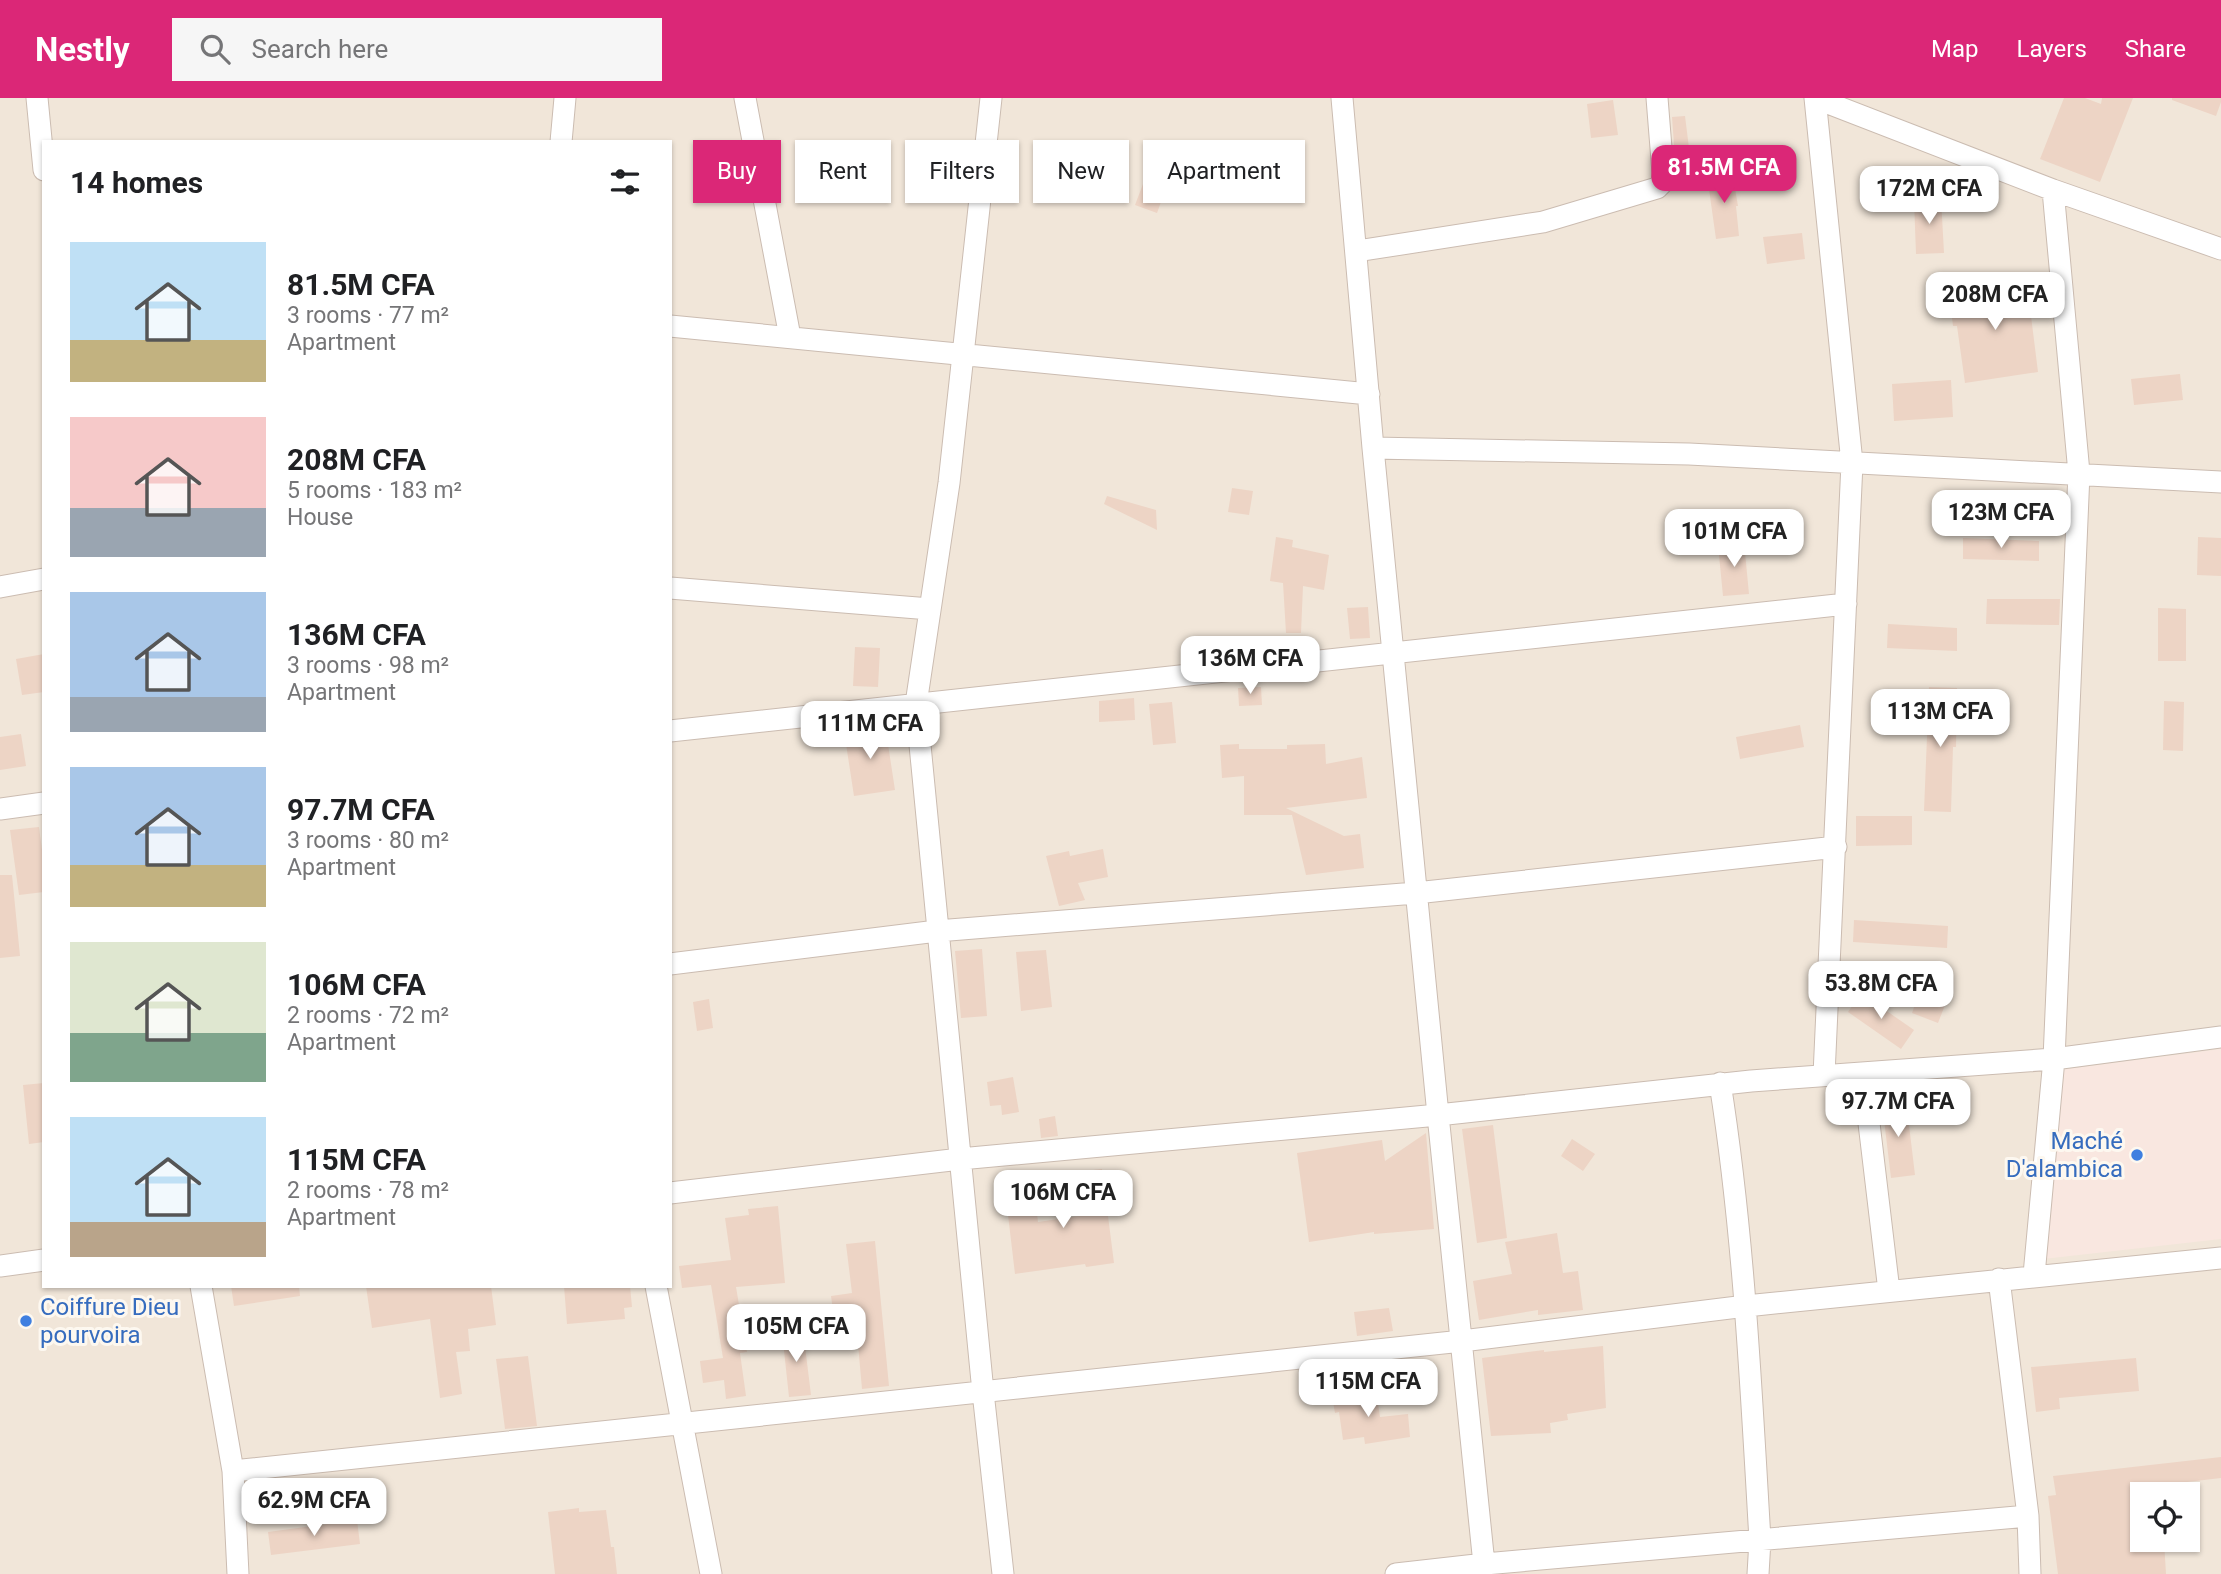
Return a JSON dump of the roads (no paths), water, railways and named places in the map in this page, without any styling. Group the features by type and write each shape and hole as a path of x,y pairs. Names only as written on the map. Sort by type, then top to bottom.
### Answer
{"street":[{"path":"37,98 42,149"},
{"path":"561,140 565,98"},
{"path":"745,98 790,337"},
{"path":"991,98 949,483 916,704 1003,1574"},
{"path":"1357,251 1543,222 1657,188 1662,183 1663,173 1657,98"},
{"path":"1824,1075 1852,463 1815,98 2053,190 2221,249"},
{"path":"1345,99 1373,448 1485,1569"},
{"path":"2034,1275 2054,1059 2079,473 2053,190"},
{"path":"672,326 1369,394"},
{"path":"1373,448 1689,454 2221,482"},
{"path":"0,587 42,579"},
{"path":"672,588 930,609"},
{"path":"672,732 1846,604"},
{"path":"0,808 42,803"},
{"path":"672,964 937,931 1416,893 1836,847"},
{"path":"672,1193 960,1159 1438,1115 1720,1083 2054,1059 2221,1037"},
{"path":"1863,1073 1889,1291"},
{"path":"1720,1083 1729,1137 1746,1306 1760,1540 1758,1574"},
{"path":"233,1471 1462,1341 1746,1306 2034,1275 2221,1258"},
{"path":"0,1266 42,1260"},
{"path":"1999,1279 2028,1516 2030,1574"},
{"path":"201,1288 233,1471 238,1574"},
{"path":"656,1288 711,1574"},
{"path":"1396,1574 1485,1569 1760,1540 2028,1516"}],"place":[{"name":"Maché D'alambica","path":"2137,1155"},
{"name":"Coiffure Dieu pourvoira","path":"26,1321"}]}
